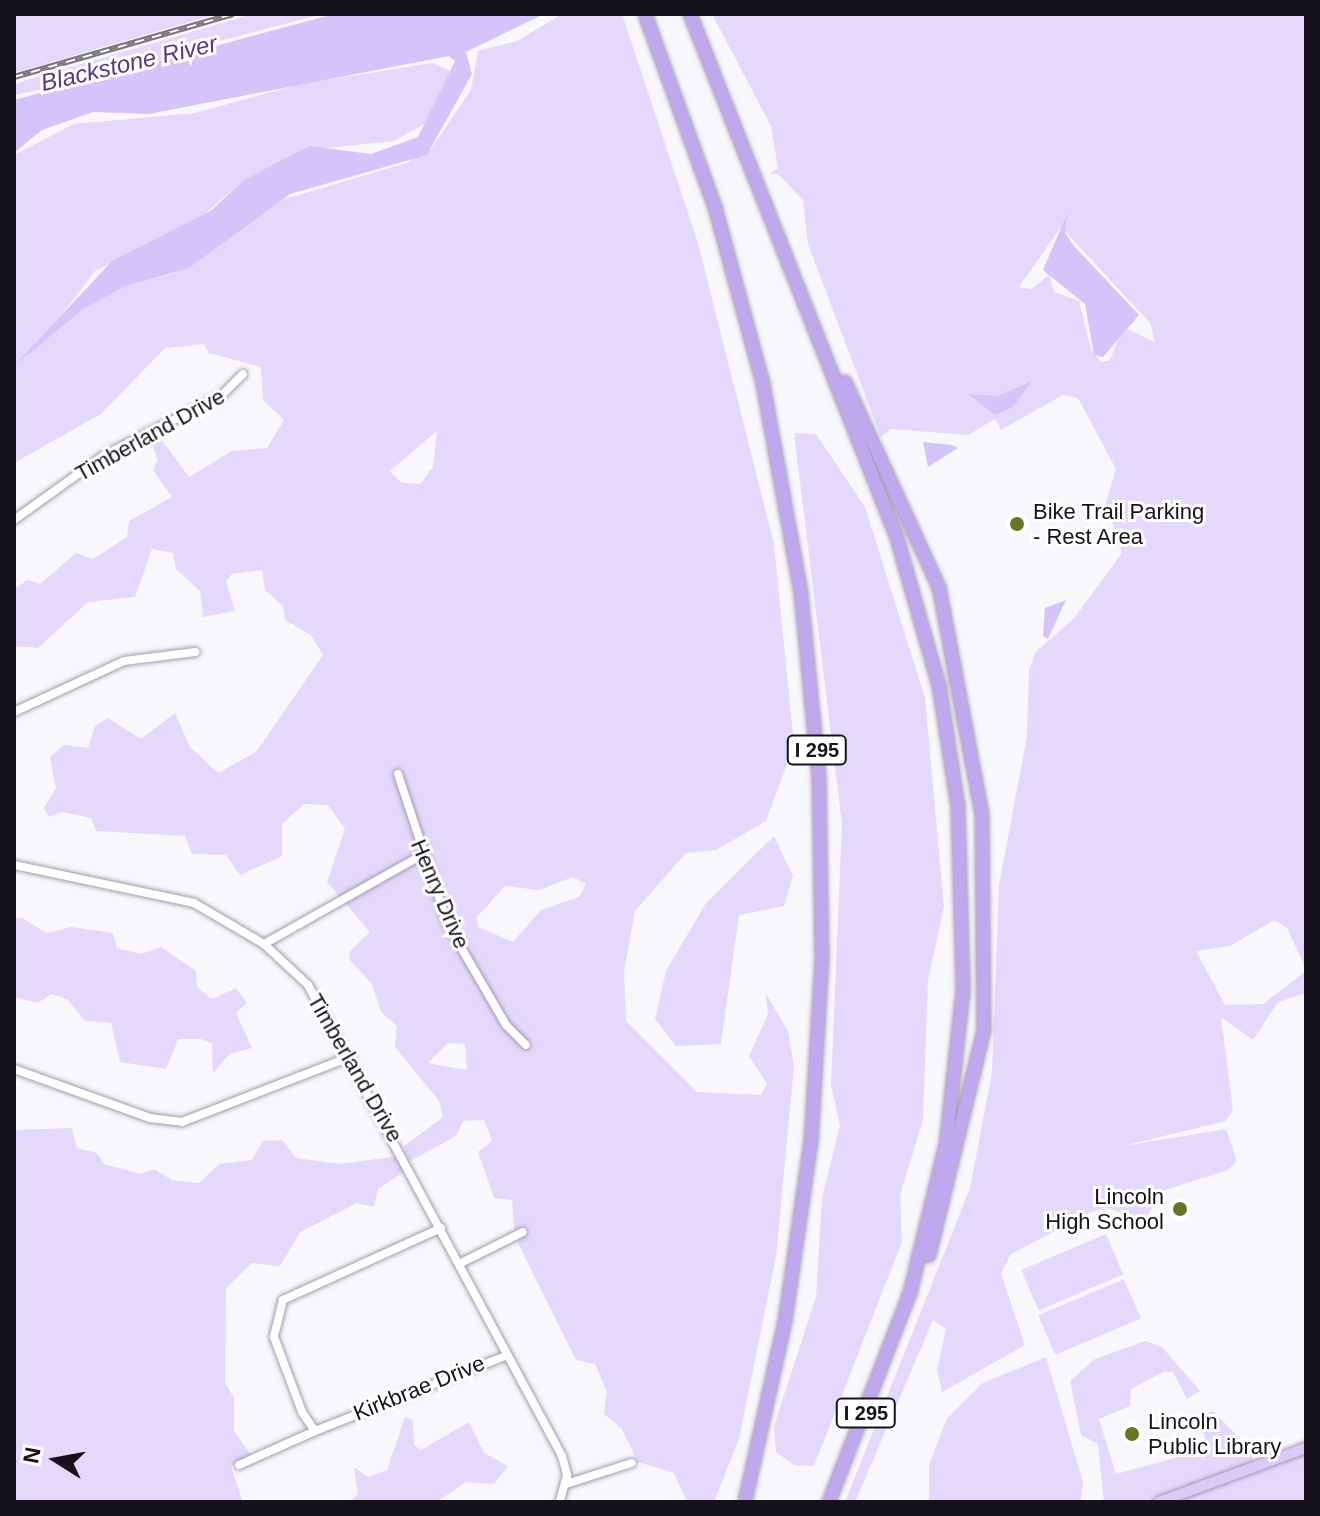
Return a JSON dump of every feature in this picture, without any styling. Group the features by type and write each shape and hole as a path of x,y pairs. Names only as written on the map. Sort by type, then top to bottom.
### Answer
{"highway":[{"name":"I 295","path":"645,14 719,222 763,384 801,594 819,776 822,958 813,1125 785,1321 745,1502"},
{"name":"I 295","path":"690,14 797,281 916,596 958,807 964,945 957,1068 937,1189 900,1323 829,1502"},
{"path":"797,281 935,578 980,793 988,930 982,1041 935,1236 900,1323"}],"main road":[{"path":"1159,1502 1306,1448"}],"street":[{"name":"Timberland Drive","path":"14,520 103,456 221,396 243,374"},
{"path":"14,712 124,661 195,652"},
{"name":"Henry Drive","path":"398,774 420,856 452,933 506,1025 526,1045"},
{"path":"264,944 420,856"},
{"name":"Timberland Drive","path":"14,865 173,895 264,944 308,985 352,1056 508,1355"},
{"path":"14,1069 150,1118 182,1122 352,1056"},
{"path":"315,1431 274,1337 283,1300 441,1228"},
{"path":"461,1263 523,1232"},
{"name":"Kirkbrae Drive","path":"239,1465 315,1431 508,1355 562,1456 566,1484"},
{"path":"560,1502 566,1484 632,1463"}],"shaded area":[{"path":"14,14 217,14 14,73"},
{"path":"253,14 323,14 196,47 153,67 14,95 14,85 23,81"},
{"path":"334,14 544,14 466,52 472,74 427,155 290,194 189,268 126,286 83,309 14,366 112,261 212,210 244,180 309,146 371,154 418,137 455,61 449,56 149,114 93,112 42,130 14,153 14,100"},
{"path":"562,14 622,14 698,243 774,544 794,745 766,821 716,850 686,853 635,911 624,972 626,1021 697,1092 761,1095 767,1084 749,1056 768,1014 765,992 788,1031 794,1066 776,1257 739,1439 714,1502 687,1502 674,1473 638,1462 622,1429 604,1414 607,1392 595,1364 576,1360 515,1237 512,1200 494,1198 478,1152 492,1141 484,1120 463,1121 456,1136 410,1161 403,1147 443,1117 439,1101 395,1047 397,1026 381,1012 372,984 350,960 349,952 370,932 327,882 345,829 328,805 304,804 282,824 282,856 240,875 226,855 192,854 185,836 96,831 91,818 62,812 49,817 44,808 56,788 50,757 64,745 88,748 95,726 108,718 141,739 175,713 190,747 218,773 256,752 323,655 311,635 285,620 283,606 265,590 262,570 232,574 226,581 235,611 203,617 200,591 176,569 173,553 152,549 135,597 88,602 38,648 14,646 14,589 28,580 40,584 76,553 93,559 127,537 129,521 172,497 153,470 158,460 150,440 159,436 189,477 232,451 267,448 284,420 263,400 261,367 209,353 204,344 165,348 101,414 14,463 14,155 74,124 195,113 301,84 433,63 454,73 428,122 394,141 308,150 241,183 182,233 96,270 56,322 118,288 174,273 278,201 407,163 431,149 471,90 478,51 517,41","holes":["437,431 433,466 421,484 402,483 390,471","573,877 586,884 579,897 541,910 513,942 478,927 477,917 505,886 539,890","448,1043 465,1044 467,1070 428,1063"]},
{"path":"712,14 1306,14 1306,969 1287,928 1274,920 1230,946 1196,951 1225,1005 1263,1004 1306,971 1306,993 1278,1002 1253,1040 1221,1017 1233,1110 1226,1121 1123,1146 1226,1129 1237,1161 1228,1170 1165,1190 1143,1221 1108,1208 1091,1212 1011,1254 1001,1273 1025,1345 942,1392 937,1370 946,1329 933,1320 855,1502 845,1502 970,1188 992,1072 999,885 1027,736 1029,670 1035,653 1075,617 1122,553 1106,502 1116,469 1078,398 1063,395 1001,430 995,419 968,435 891,429 881,437 808,244 803,200 778,174 770,174 778,168 771,126","holes":["1061,227 1150,323 1155,342 1123,327 1110,360 1101,362 1091,350 1079,301 1054,292 1049,275 1031,289 1019,287"]},
{"path":"1067,214 1065,233 1074,246 1139,315 1103,357 1094,355 1085,304 1043,270"},
{"path":"1032,381 1013,407 995,415 968,394 998,396"},
{"path":"794,433 816,434 865,507 925,698 944,907 928,980 923,1120 900,1195 902,1242 814,1466 794,1465 776,1452 774,1426 816,1297 822,1198 840,1126 831,1085 842,824"},
{"path":"923,442 952,445 958,448 928,467"},
{"path":"1066,600 1048,639 1043,636 1045,608"},
{"path":"774,836 793,876 784,906 739,915 721,1044 676,1046 655,1019 666,971 706,903"},
{"path":"22,918 47,933 71,927 113,933 117,948 141,954 161,947 196,971 197,987 212,999 236,988 247,1003 236,1013 252,1048 230,1054 213,1073 212,1044 201,1039 178,1039 166,1069 120,1062 111,1023 85,1021 67,999 51,994 38,1003 14,997 14,919"},
{"path":"72,1128 77,1148 97,1153 104,1164 141,1174 154,1169 172,1180 199,1183 219,1164 252,1160 263,1141 282,1140 296,1158 340,1164 405,1155 411,1167 378,1189 374,1207 357,1203 300,1232 280,1266 252,1263 226,1288 225,1382 234,1398 234,1431 251,1455 231,1467 243,1502 14,1502 14,1130"},
{"path":"1106,1234 1123,1275 1039,1310 1021,1270"},
{"path":"1124,1279 1141,1319 1055,1355 1038,1315"},
{"path":"1145,1341 1162,1347 1200,1391 1187,1399 1173,1372 1163,1372 1131,1389 1130,1406 1099,1419 1116,1474 1208,1449 1199,1418 1213,1411 1248,1447 1255,1466 1306,1449 1306,1502 1104,1502 1098,1444 1081,1435 1070,1381 1095,1359"},
{"path":"1046,1357 1083,1482 1081,1500 929,1502 929,1465 947,1418 983,1383"},
{"path":"405,1417 413,1420 414,1445 421,1450 469,1422 484,1453 508,1466 494,1484 466,1482 437,1502 347,1502 358,1495 354,1467 368,1477 387,1470"}],"railway":[{"path":"14,77 233,14"}],"place":[{"name":"Bike Trail Parking - Rest Area","path":"1017,524"},
{"name":"Lincoln High School","path":"1180,1209"},
{"name":"Lincoln Public Library","path":"1132,1434"}],"water label":[{"name":"Blackstone River","path":"129,63"}]}
